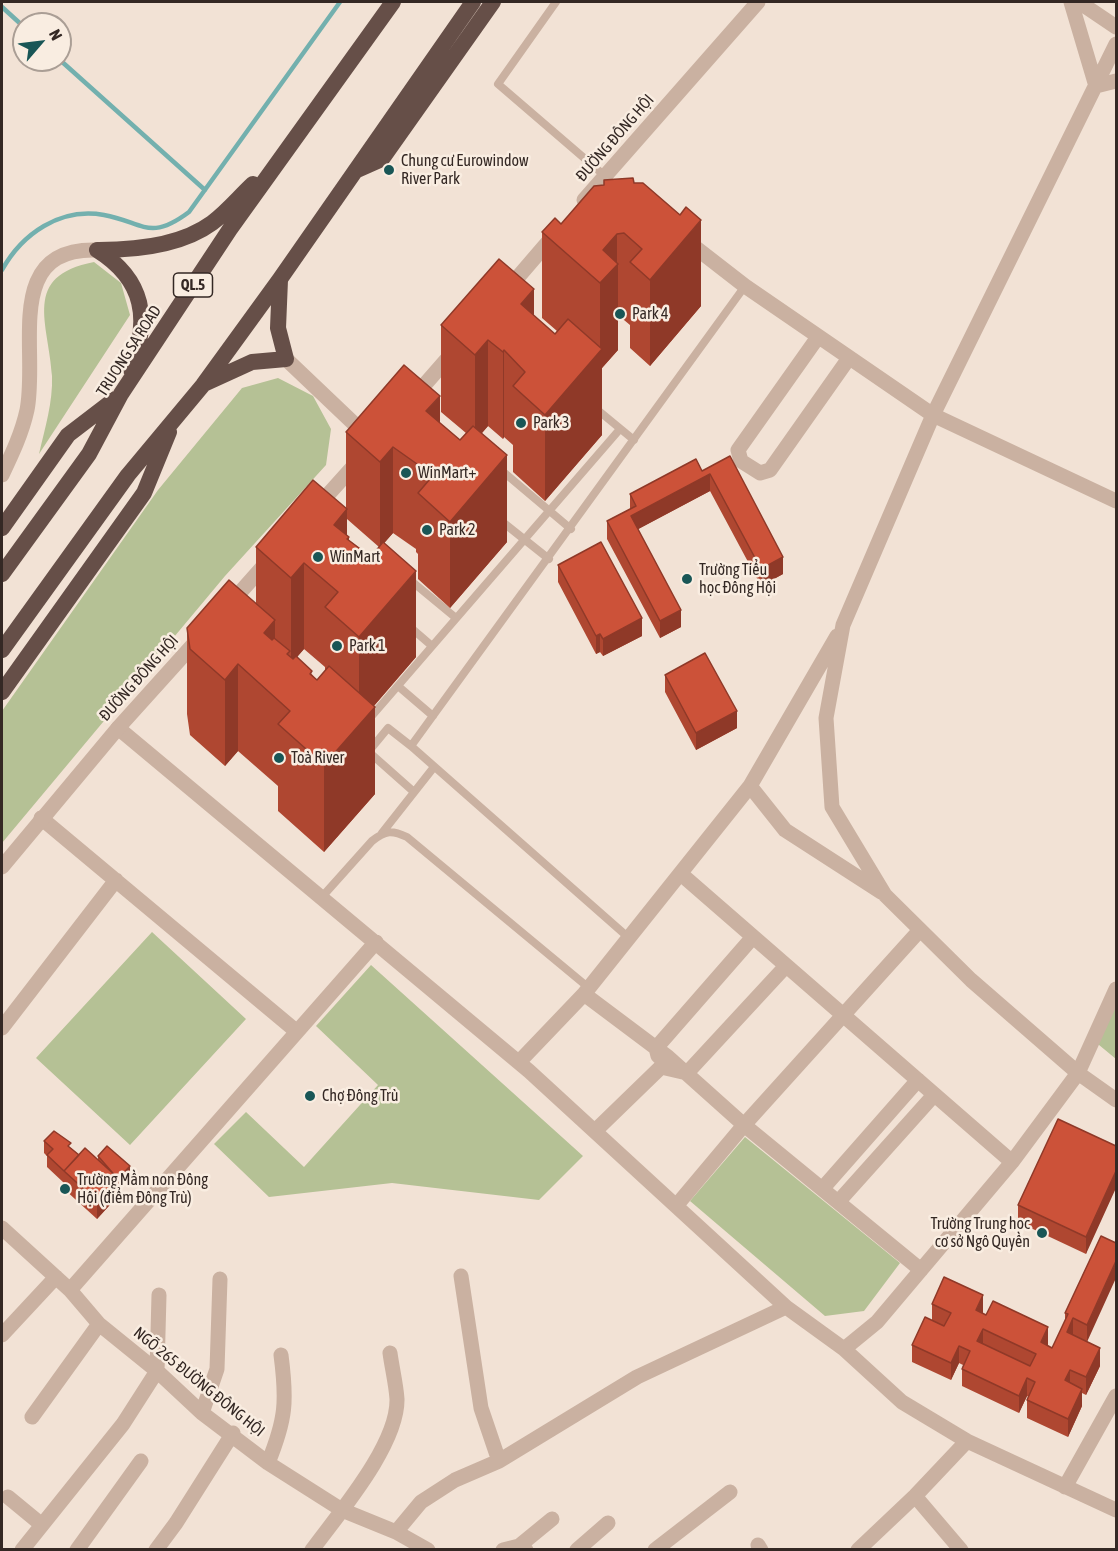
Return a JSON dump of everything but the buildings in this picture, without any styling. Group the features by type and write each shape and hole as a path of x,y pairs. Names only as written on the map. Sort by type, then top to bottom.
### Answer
{"highway":[{"name":"TRUONG SA ROAD","path":"2,574 89,454 121,394 230,230 393,2"},
{"path":"2,650 128,475 202,385 280,279 473,2"},
{"path":"355,171 382,159 493,2"},
{"path":"97,250 144,247 189,235 211,223 282,156"},
{"path":"2,528 68,435 121,394 140,340 141,310 136,292 113,260 97,250"},
{"path":"202,385 252,362 286,359 278,328 280,279"},
{"path":"2,692 144,493 177,413"}],"street":[{"name":"ĐƯỜNG ĐÔNG HỘI","path":"495,304 571,215 609,180 758,2"},
{"path":"1071,2 1096,86"},
{"path":"1079,2 1116,27"},
{"path":"519,1062 586,991 750,786 843,625 933,415 1116,44"},
{"path":"1096,86 1116,81"},
{"path":"680,235 745,286 933,415 1116,501"},
{"path":"2,474 17,445 27,410 31,371 31,300 38,274 60,256 80,250 97,250"},
{"path":"818,337 738,450 741,461 760,473 770,470 849,358"},
{"path":"405,408 465,338"},
{"path":"286,359 378,439 308,517"},
{"name":"ĐƯỜNG ĐÔNG HỘI","path":"2,867 118,728 276,552"},
{"path":"843,625 826,718 832,807 885,895"},
{"path":"118,728 519,1062 786,1307 844,1349 902,1402 967,1441 1116,1510"},
{"path":"750,786 784,830 885,895 971,980 1078,1073 1116,1100"},
{"path":"41,818 296,1031"},
{"path":"681,874 1012,1162"},
{"path":"2,1028 116,880"},
{"path":"676,1206 744,1125 920,930"},
{"path":"656,1048 753,938"},
{"path":"70,1290 376,942"},
{"path":"687,1073 786,966"},
{"path":"844,1349 877,1322 1012,1162 1078,1073 1116,989"},
{"path":"586,991 687,1073 744,1125 921,1270"},
{"path":"656,1048 661,1067"},
{"path":"661,1067 687,1073"},
{"path":"595,1131 661,1067"},
{"path":"823,1188 918,1080"},
{"path":"839,1201 934,1095"},
{"name":"NGÕ 265 ĐƯỜNG ĐÔNG HỘI","path":"2,1228 70,1290 99,1324 157,1371 202,1413 232,1433 268,1463 342,1510 396,1532 428,1550"},
{"path":"461,1276 481,1408 499,1461"},
{"path":"2,1335 56,1277"},
{"path":"202,1413 218,1369 220,1279"},
{"path":"22,1550 123,1424 157,1371 159,1294"},
{"path":"396,1532 421,1502 455,1480 499,1461 637,1377 786,1307"},
{"path":"32,1417 99,1324"},
{"path":"312,1550 370,1472 392,1426 397,1400 390,1353"},
{"path":"268,1463 279,1436 286,1398 281,1355"},
{"path":"1065,1487 1116,1396"},
{"path":"156,1550 176,1523 232,1433"},
{"path":"858,1550 915,1496 967,1441"},
{"path":"78,1550 141,1461"},
{"path":"655,1550 730,1492"},
{"path":"915,1496 961,1550"},
{"path":"8,1497 42,1525"},
{"path":"503,1550 523,1548 552,1519"},
{"path":"578,1550 608,1523"}],"lane":[{"path":"556,2 498,84 609,180"},
{"path":"411,746 571,529 745,286"},
{"path":"584,397 634,440"},
{"path":"366,723 548,509 620,429"},
{"path":"496,466 571,529"},
{"path":"497,517 549,559"},
{"path":"403,574 456,618"},
{"path":"406,623 432,646"},
{"path":"398,686 433,716"},
{"path":"369,752 388,728 630,938"},
{"path":"360,744 414,792"},
{"path":"321,898 358,854 382,833 434,767"},
{"path":"382,833 392,830 407,837 586,991"}],"green space":[{"path":"94,262 121,283 130,315 39,454 52,386 44,304 48,290 56,278 71,269"},
{"path":"278,378 313,396 331,429 326,465 225,576 2,843 2,711 158,490 242,388"},
{"path":"152,932 246,1019 130,1145 36,1058"},
{"path":"371,965 583,1156 539,1200 392,1183 269,1197 214,1144 246,1112 304,1167 378,1085 316,1026"},
{"path":"1116,989 1116,1059 1093,1040"},
{"path":"745,1137 900,1263 864,1311 825,1316 690,1201"}],"waterway":[{"path":"2,270 20,245 44,226 58,219 72,215 104,215 155,228 175,221 189,212 340,2"},
{"path":"2,7 12,16"},
{"path":"72,71 205,190"}],"place":[{"name":"Chung cư Eurowindow River Park","path":"389,170"},
{"name":"Park 4","path":"620,314"},
{"name":"Park 3","path":"521,423"},
{"name":"WinMart+","path":"406,473"},
{"name":"Park 2","path":"427,530"},
{"name":"WinMart","path":"318,557"},
{"name":"Trường Tiểu học Đông Hội","path":"687,579"},
{"name":"Park 1","path":"337,646"},
{"name":"Toà River","path":"279,758"},
{"name":"Chợ Đông Trù","path":"310,1096"},
{"name":"Trường Mầm non Đông Hội (điểm Đông Trù)","path":"65,1189"},
{"name":"Trường Trung học cơ sở Ngô Quyền","path":"1042,1233"}]}
